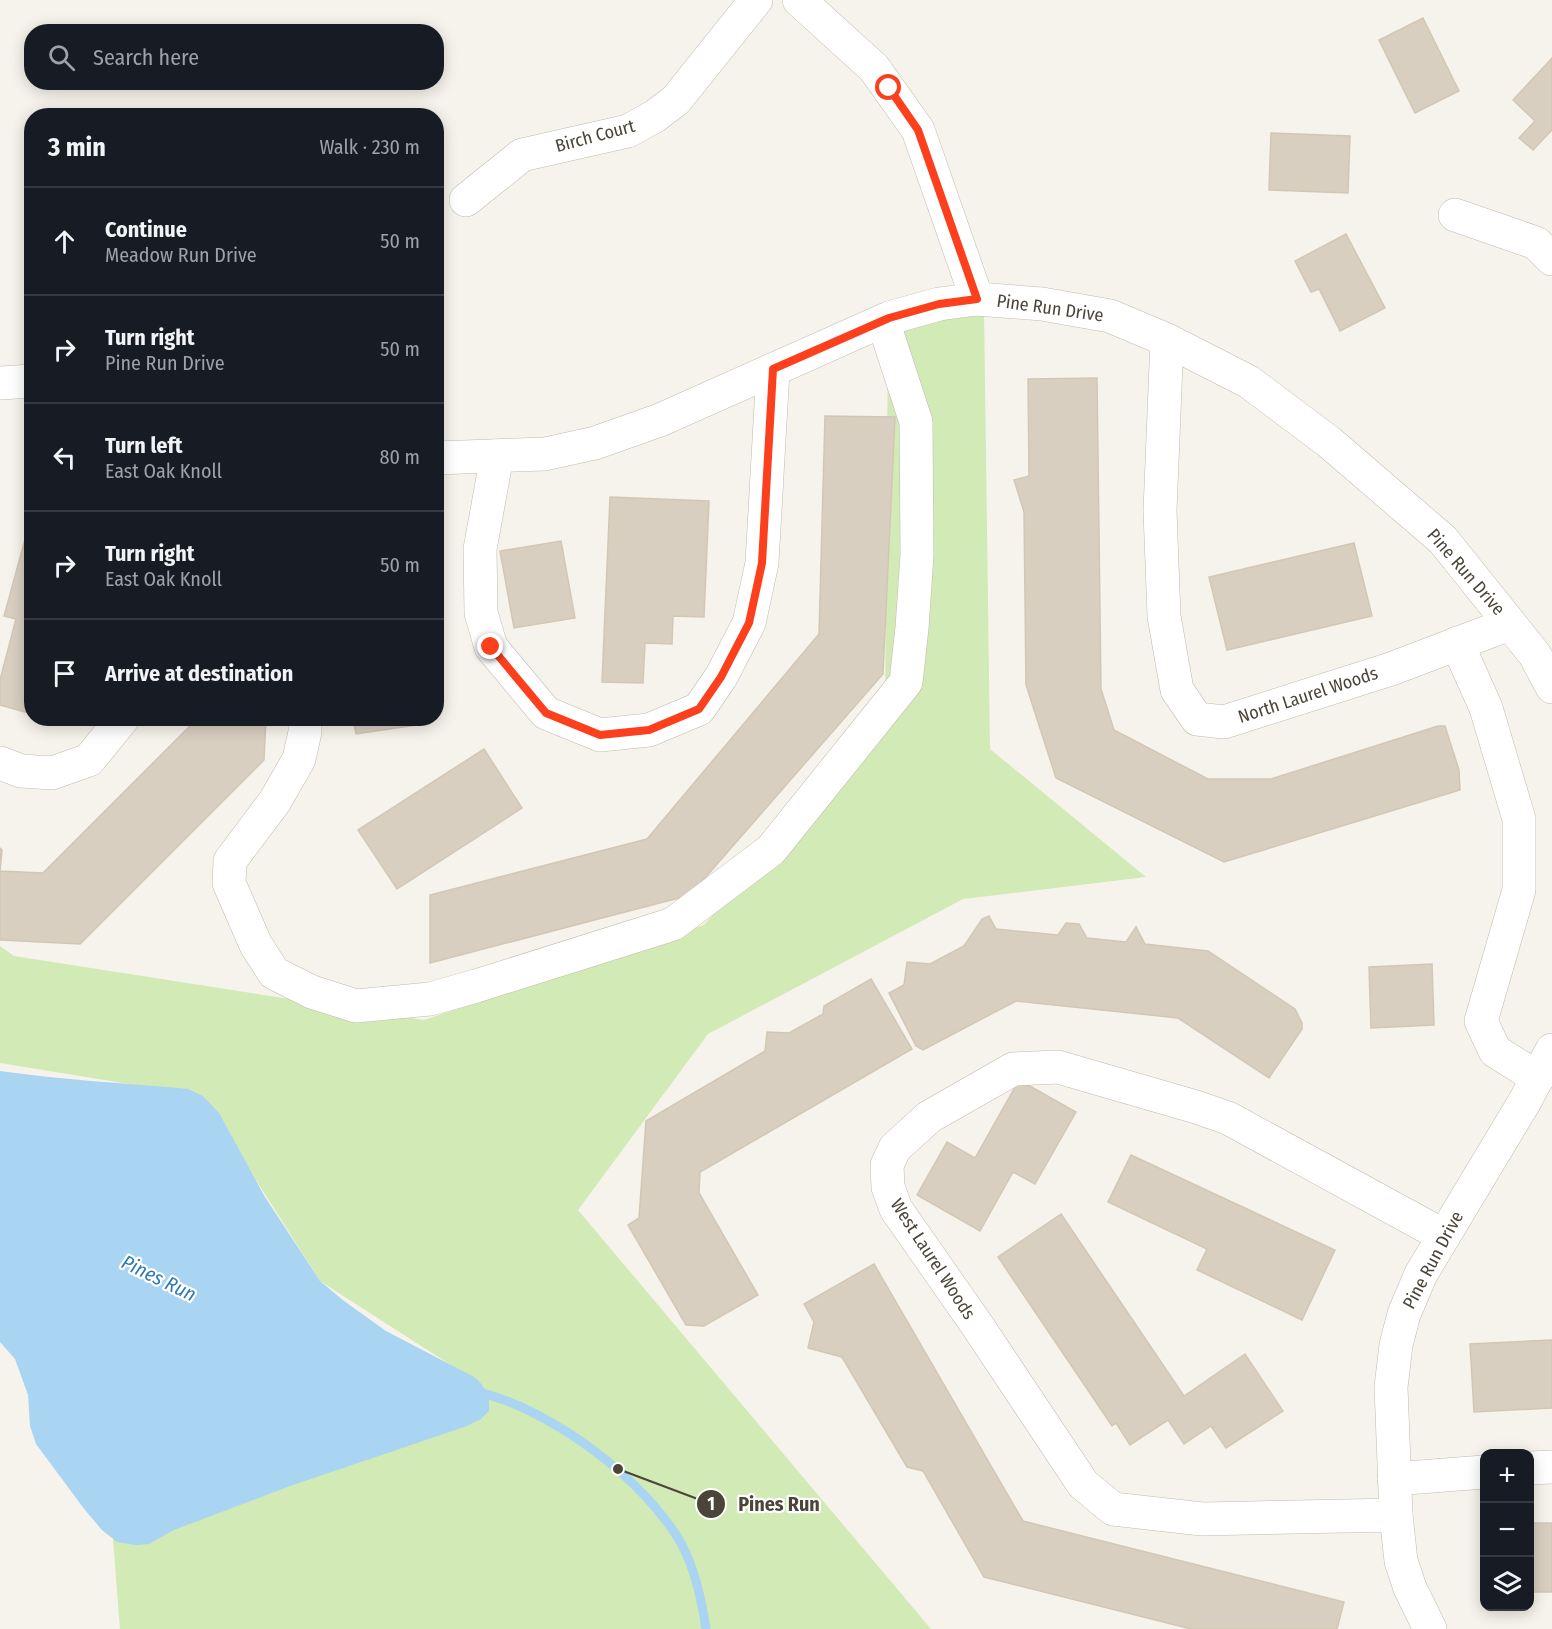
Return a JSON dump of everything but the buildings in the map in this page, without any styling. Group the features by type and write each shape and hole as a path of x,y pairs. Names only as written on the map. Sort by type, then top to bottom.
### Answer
{"street":[{"name":"Birch Court","path":"466,200 522,155 627,131 655,116 676,100 756,0"},
{"path":"799,0 874,69 918,130 977,299"},
{"path":"1455,215 1536,243 1552,259"},
{"name":"Pine Run Drive","path":"444,458 545,453 595,443 660,420 883,321 939,304 977,299 1042,304 1110,316 1167,340 1249,382 1329,442 1443,540 1535,655 1552,687"},
{"path":"305,726 299,759 275,801 231,861 229,883 255,945 274,973 312,992 356,1006 430,999 476,987 673,924 771,850 906,682 917,555 916,422 883,321"},
{"name":"North Laurel Woods","path":"1167,340 1160,511 1164,616 1177,690 1197,719 1224,722 1390,669 1509,624"},
{"path":"497,456 480,549 481,613 491,647 546,713 600,735 649,730 699,709 721,677 749,623 762,563 773,369"},
{"path":"0,382 24,381"},
{"path":"1457,643 1486,708 1519,819 1519,890 1481,1021 1496,1051 1545,1064"},
{"path":"0,763 21,771 52,773 89,760 117,726"},
{"name":"Pine Run Drive","path":"1430,1629 1410,1588 1401,1561 1396,1515 1391,1387 1396,1345 1404,1314 1421,1274 1545,1064"},
{"name":"West Laurel Woods","path":"1396,1515 1202,1519 1113,1509 1083,1484 896,1209 888,1187 887,1165 895,1148 929,1117 1013,1070 1058,1067 1228,1118 1444,1236"},
{"path":"1534,1468 1552,1467"},
{"path":"1394,1479 1480,1472"}],"green space":[{"path":"984,309 990,749 1146,877 963,899 708,1034 578,1210 931,1629 120,1629 113,1539 485,1387 320,1281 203,1096 0,1063 0,946 14,956 424,1020 704,925 885,718 888,327"}],"water":[{"path":"0,1071 188,1089 203,1096 219,1113 265,1197 320,1281 386,1331 474,1377 482,1384 486,1392 489,1411 481,1419 467,1426 290,1486 174,1530 149,1544 136,1545 117,1542 102,1530 85,1510 36,1444 30,1426 28,1395 15,1359 0,1342"}],"waterway":[{"name":"Pines Run","path":"478,1392 536,1414 565,1431 594,1450 645,1496 666,1520 687,1555 697,1586 706,1629"}],"place":[{"name":"Pines Run","path":"618,1469"}],"route":[{"path":"491,647 546,713 600,735 649,730 699,709 721,677 749,623 762,563 773,369 889,318 939,304 977,299 918,130 889,88"}]}
